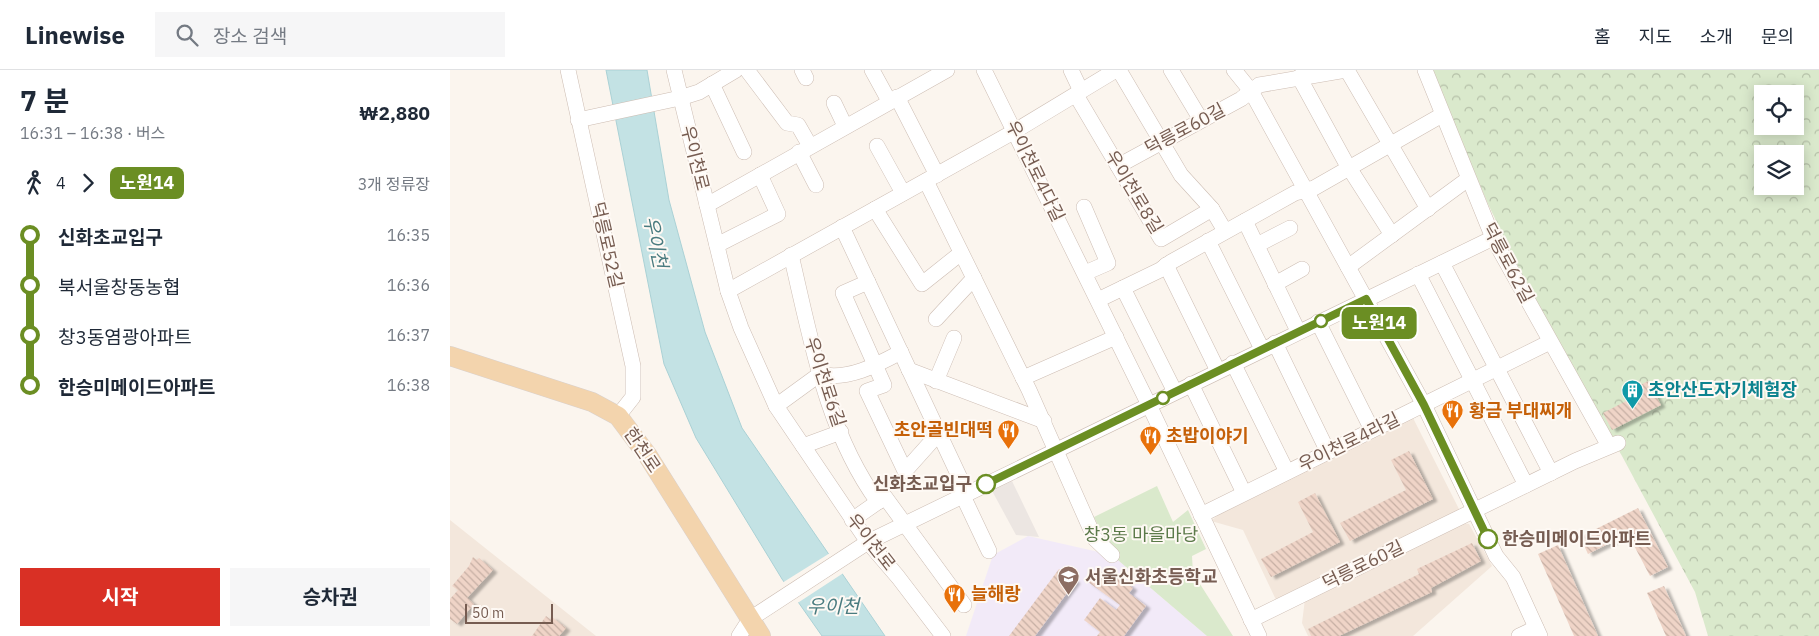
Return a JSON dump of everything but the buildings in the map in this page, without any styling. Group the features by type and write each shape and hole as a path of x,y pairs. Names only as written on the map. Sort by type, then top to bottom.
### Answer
{"main road":[{"name":"한천로","path":"450,356 592,402 618,416 648,456 760,636"}],"street":[{"name":"덕릉로52길","path":"568,70 633,366 633,397 618,416"},
{"name":"우이천로","path":"674,70 728,291 741,328 776,406 852,520 943,636"},
{"path":"578,120 680,98 699,92 736,70"},
{"path":"747,70 787,123 798,125 816,185"},
{"path":"872,70 893,99 931,178 962,253 1044,421 1096,539 1112,555"},
{"path":"707,205 947,70"},
{"name":"우이천로4다길","path":"984,70 1149,405"},
{"name":"우이천로8길","path":"1071,70 1078,93 1161,240 1212,209"},
{"path":"728,291 875,208 1016,132 1118,70 1181,175 1212,209 1225,232"},
{"path":"1171,70 1201,120"},
{"path":"1234,70 1251,91 1366,299 1424,405 1496,556 1513,578 1538,632 1519,636"},
{"name":"덕릉로60길","path":"1118,166 1241,99 1259,85 1346,70 1428,209"},
{"name":"덕릉로62길","path":"1425,70 1468,179 1494,238 1550,342 1614,444"},
{"path":"1299,77 1350,167 1392,235"},
{"path":"712,84 744,152"},
{"path":"834,103 845,126"},
{"path":"1098,300 1166,265 1295,193 1314,188 1442,114"},
{"path":"877,146 903,193"},
{"path":"717,245 778,214 760,175"},
{"path":"1348,267 1468,179"},
{"name":"우이천로4다길","path":"1084,207 1108,263 1085,273"},
{"path":"875,208 922,284 962,253"},
{"path":"1245,221 1298,332"},
{"path":"842,227 960,476 963,496 989,551"},
{"path":"1257,245 1290,228"},
{"path":"739,636 750,620 868,542 1233,363 1494,238"},
{"path":"1208,241 1328,452"},
{"name":"우이천로6길","path":"791,255 820,374 859,476 905,524 964,605"},
{"path":"1442,263 1551,473"},
{"path":"1166,265 1218,371"},
{"path":"1275,284 1302,269"},
{"path":"1418,274 1526,485"},
{"path":"936,319 974,278"},
{"path":"868,282 843,293 884,385 867,391 905,471 939,434"},
{"path":"1123,288 1175,392"},
{"path":"1318,322 1372,430"},
{"path":"1023,378 1116,336"},
{"path":"936,380 954,338"},
{"name":"우이천로4라길","path":"1201,515 1550,342"},
{"path":"776,406 820,374 830,377 875,365 901,352"},
{"path":"1233,363 1287,472"},
{"path":"910,370 1044,421"},
{"path":"1191,384 1244,493"},
{"path":"1149,405 1258,636"},
{"path":"803,446 841,432"},
{"name":"덕릉로60길","path":"1251,620 1614,444"},
{"path":"852,520 881,499"}],"shaded area":[{"path":"1413,418 1460,511 1277,602 1243,530 1211,521 1223,511"},
{"path":"1012,481 1039,537 1016,535 991,489"},
{"path":"450,520 596,636 450,636"},
{"path":"1459,523 1469,524 1492,566 1413,636 1308,636 1302,623 1305,599"},
{"name":"서울신화초등학교","path":"1028,536 1112,555 1207,636 966,636 993,555"}],"green space":[{"path":"1431,70 1819,70 1819,636 1708,636 1695,592 1622,456 1553,339 1488,204"},
{"name":"창3동 마을마당","path":"1157,486 1173,522 1188,510 1206,549 1192,556 1193,573 1233,636 1207,636 1112,555 1094,517"}],"water":[{"name":"우이천","path":"606,70 647,70 669,200 705,332 742,428 885,636 822,636 782,579 696,438 664,364"}],"pier":[{"path":"830,553 845,572 796,604 782,583"}],"bus line":[{"name":"노원14","path":"986,484 1366,299 1424,405 1488,539"}],"place":[{"name":"초안산도자기체험장","path":"1632,409"},
{"name":"황금 부대찌개","path":"1453,430"},
{"name":"초안골빈대떡","path":"1009,449"},
{"name":"초밥이야기","path":"1150,455"},
{"name":"신화초교입구","path":"986,484"},
{"name":"한승미메이드아파트","path":"1488,539"},
{"name":"서울신화초등학교","path":"1069,596"},
{"name":"늘해랑","path":"955,613"}]}
